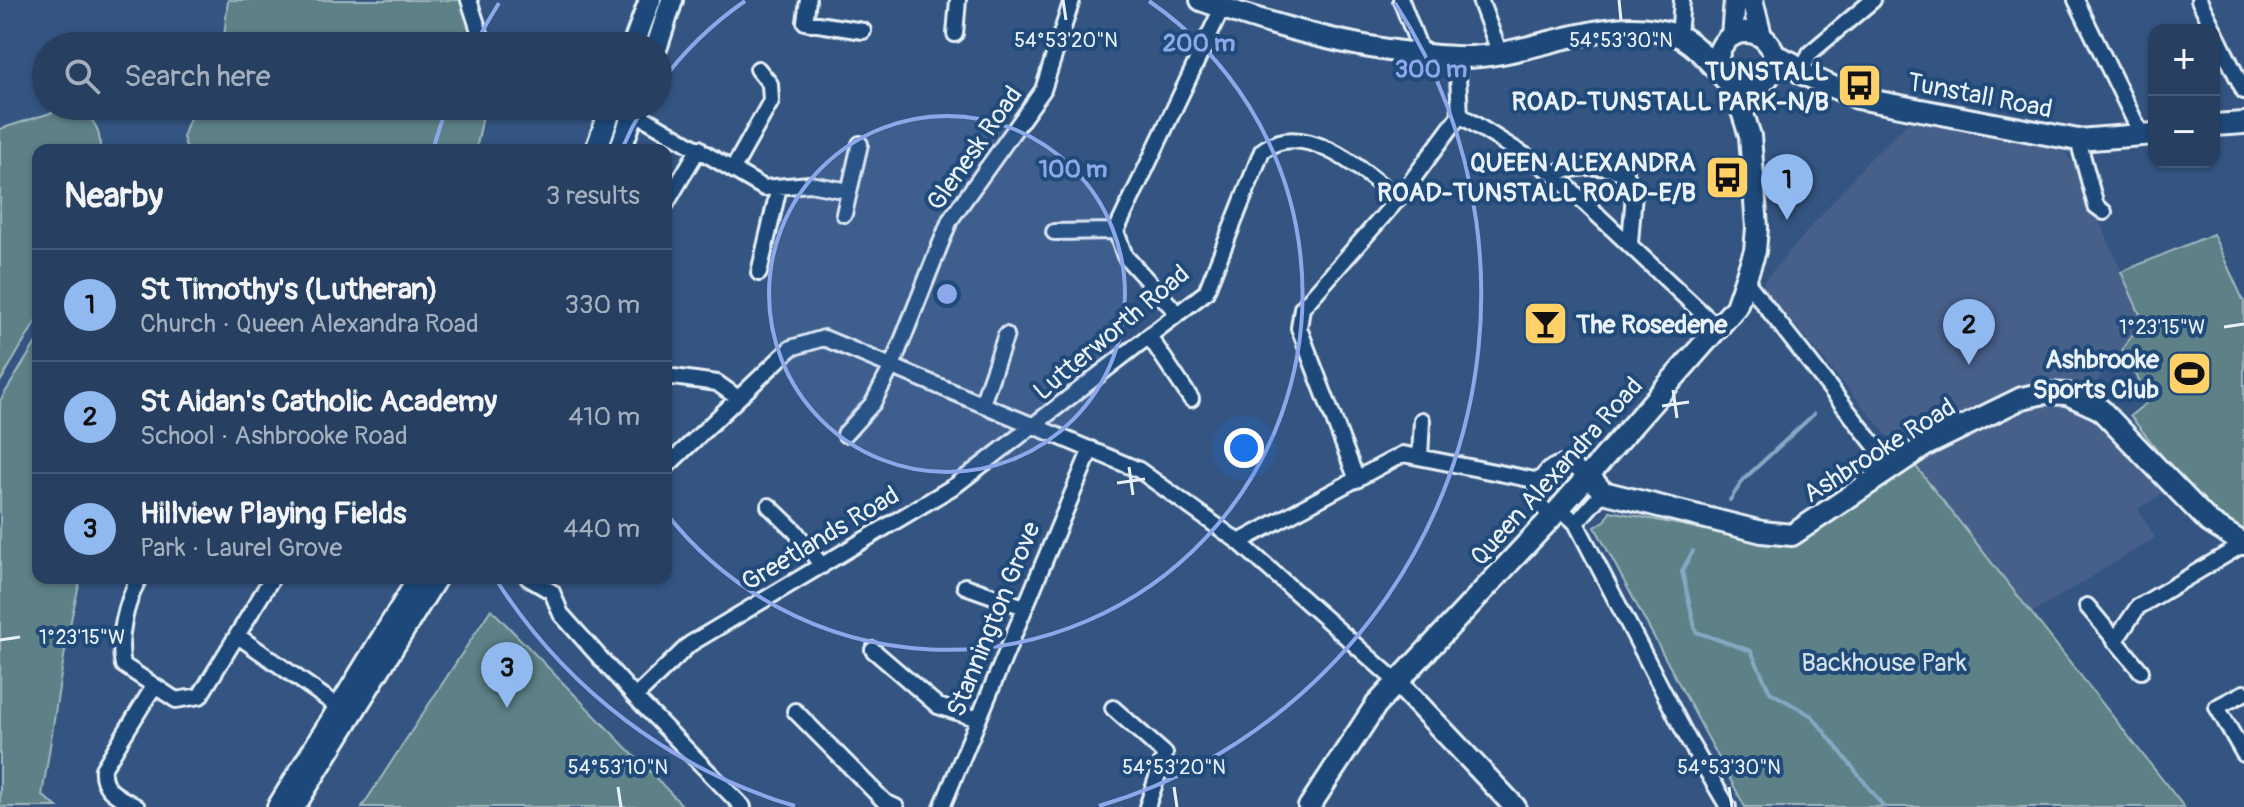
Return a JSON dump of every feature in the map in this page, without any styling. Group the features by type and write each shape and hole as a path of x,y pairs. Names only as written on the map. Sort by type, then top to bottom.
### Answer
{"street":[{"path":"469,0 479,32"},
{"path":"638,32 650,0"},
{"path":"662,32 672,0"},
{"path":"808,0 805,22 863,31"},
{"path":"955,34 958,0"},
{"name":"Glenesk Road","path":"845,434 873,403 892,366 950,220 1043,90 1072,0"},
{"path":"1201,0 1344,42 1457,57 1500,54 1610,30 1636,29 1682,39 1728,39 1751,33 1761,36"},
{"path":"1401,0 1421,52"},
{"path":"1480,0 1500,54"},
{"path":"1682,0 1682,39 1731,84 1753,88 1764,82 1801,73 1810,53 1873,0"},
{"name":"Queen Alexandra Road","path":"1309,807 1376,705 1556,513 1596,484 1736,307 1746,281 1757,228 1750,136 1731,84 1719,65 1728,39 1735,0"},
{"path":"1752,0 1761,36 1774,55"},
{"path":"2076,0 2148,135"},
{"path":"2199,0 2211,24"},
{"path":"1177,313 1125,256 1116,231 1222,8"},
{"path":"2220,42 2244,91"},
{"name":"Queen Alexandra Road","path":"1750,136 1774,55"},
{"name":"Tunstall Road","path":"1774,55 1792,63 1801,73 1858,98 2078,140 2148,135"},
{"path":"1357,480 1299,328 1302,308 1398,199 1460,115 1457,57"},
{"path":"733,169 771,101 770,84 758,69"},
{"path":"1460,115 1553,173 1718,328"},
{"path":"600,144 616,120"},
{"path":"621,144 623,120"},
{"path":"646,120 764,188 810,184 848,191"},
{"path":"2220,125 2244,123"},
{"name":"Lutterworth Road","path":"1036,426 1206,292 1262,151 1275,141 1290,138 1344,156 1398,199"},
{"path":"2078,140 2096,206 2104,212"},
{"path":"844,214 860,144"},
{"path":"672,194 699,148"},
{"path":"1553,173 1585,165 1610,167 1626,174 1634,193 1630,243"},
{"path":"759,273 779,187"},
{"path":"1054,232 1116,231"},
{"path":"1746,281 1891,466"},
{"path":"982,404 1006,335"},
{"path":"1149,336 1191,399"},
{"path":"672,461 791,348 824,338 1139,470 1239,542 1397,682 1515,807"},
{"path":"672,377 717,383 738,398"},
{"name":"Ashbrooke Road","path":"1596,484 1762,532 1792,535 1891,466 2022,398 2044,393 2067,394 2100,409 2209,522 2244,544"},
{"path":"1420,457 1422,420"},
{"name":"Greetlands Road","path":"635,697 690,644 956,485 1036,426"},
{"name":"Stannington Grove","path":"942,807 1091,449"},
{"path":"1239,542 1403,454 1540,481"},
{"path":"1576,523 1596,484 1565,463 1548,469 1540,481 1538,501 1576,523 1689,741 1728,807"},
{"path":"769,506 795,531 822,566"},
{"path":"2115,641 2138,607 2244,544"},
{"path":"137,584 119,650 123,665 176,700 200,696 268,584"},
{"path":"294,807 416,584"},
{"path":"278,807 432,584"},
{"path":"556,585 561,614 635,697 743,807"},
{"path":"965,586 1024,607"},
{"path":"2087,606 2141,671"},
{"path":"238,636 346,712"},
{"path":"873,650 938,706 978,719"},
{"path":"137,807 107,789 102,781 103,769 154,686"},
{"path":"2244,693 2217,707 2244,754"},
{"path":"1113,708 1165,754 1147,807"},
{"path":"795,711 885,802 896,807"}],"shaded area":[{"path":"1910,121 2063,150 2077,169 2143,321 2092,388 2044,381 1998,399 2007,418 2033,406 2081,408 2103,423 2165,492 2138,509 2155,538 2032,613 1914,464 1994,424 1985,402 1896,446 1763,287 1764,281 1869,160"}],"green space":[{"path":"228,0 462,0 474,32 225,32"},
{"path":"32,119 91,120 99,134 100,144 32,144 32,328 0,382 0,129"},
{"path":"189,120 482,120 477,144 185,144 183,137"},
{"name":"Ashbrooke Sports Club","path":"2213,234 2244,302 2244,534 2197,496 2130,416 2150,400 2122,349 2143,321 2121,272"},
{"path":"32,349 32,584 79,584 42,795 57,807 0,807 0,401"},
{"name":"Backhouse Park","path":"1914,464 2184,807 1745,807 1595,527 1606,520 1610,511 1793,547"},
{"path":"491,609 684,807 362,807"}],"waterway":[{"path":"1730,500 1744,479 1814,414"},
{"path":"1693,551 1682,571 1696,632 1751,651 1770,692 1812,716 1884,807"}],"place":[{"name":"TUNSTALL ROAD-TUNSTALL PARK-N/B","path":"1860,86"},
{"name":"QUEEN ALEXANDRA ROAD-TUNSTALL ROAD-E/B","path":"1727,177"},
{"name":"St Timothy's (Lutheran)","path":"1787,220"},
{"name":"The Rosedene","path":"1545,324"},
{"name":"St Aidan's Catholic Academy","path":"1969,365"},
{"name":"Ashbrooke Sports Club","path":"2190,374"},
{"name":"Hillview Playing Fields","path":"507,708"}]}
